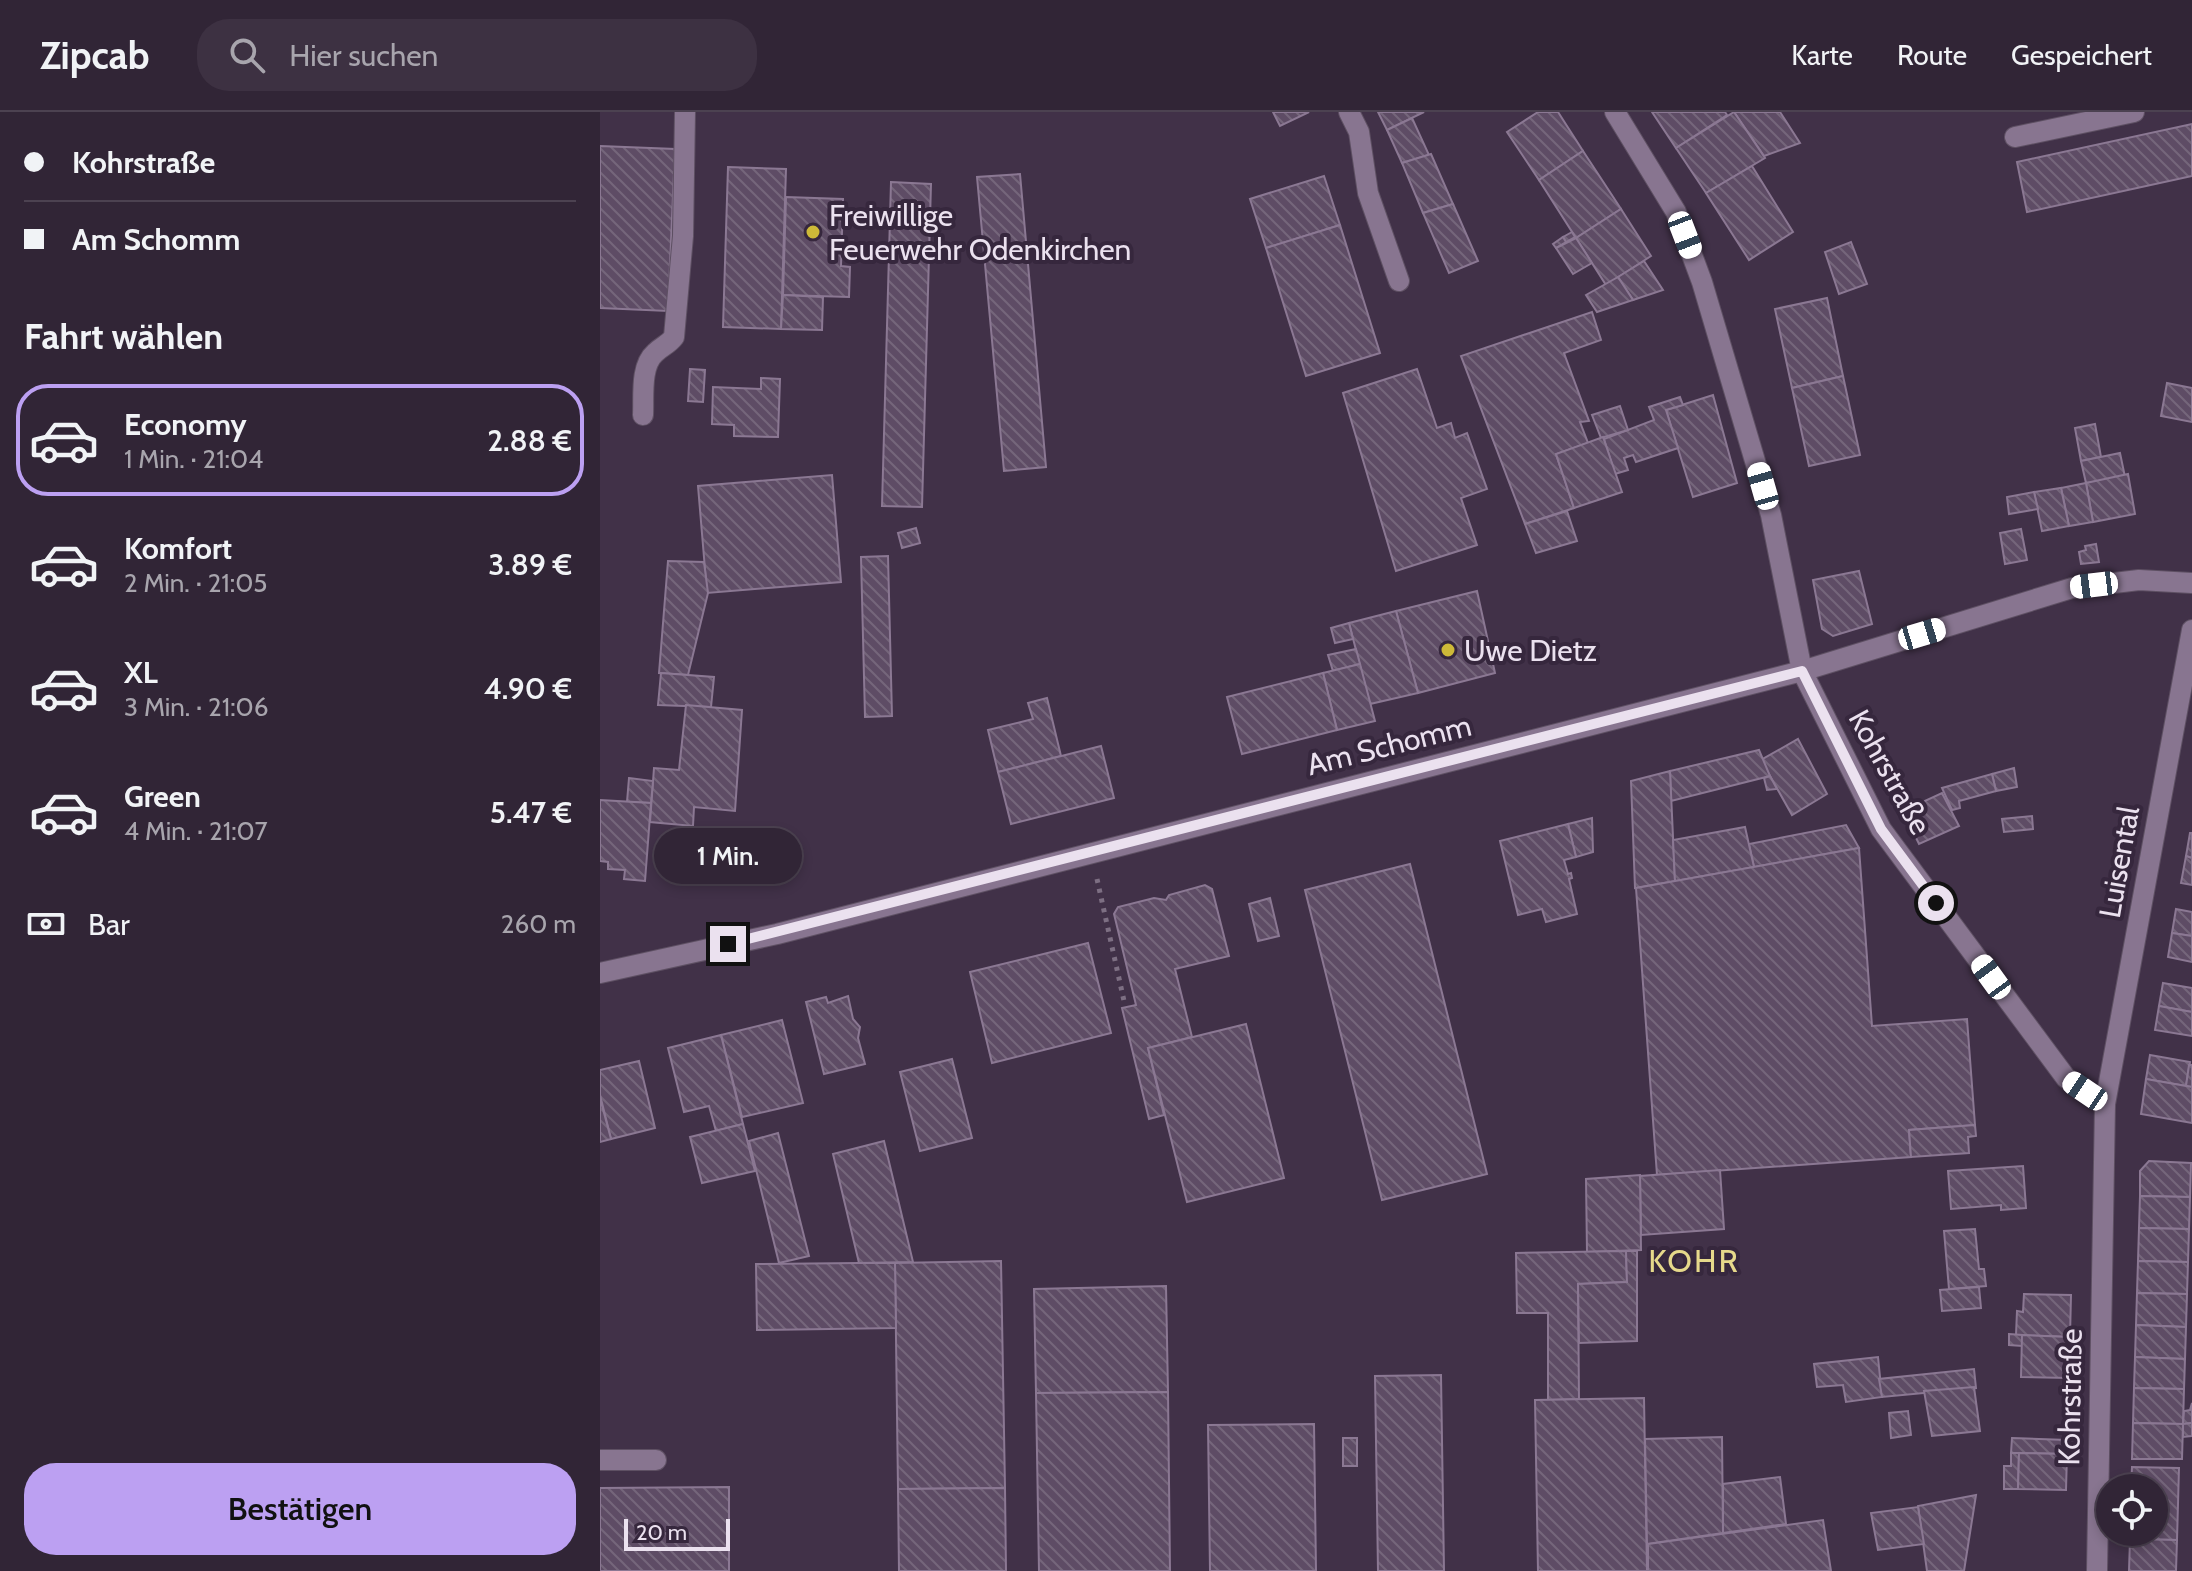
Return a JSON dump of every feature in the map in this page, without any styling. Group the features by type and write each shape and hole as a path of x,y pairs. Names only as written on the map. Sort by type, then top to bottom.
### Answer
{"street":[{"path":"643,415 646,369 654,353 666,347 674,337 683,236 685,112"},
{"path":"1349,112 1359,132 1368,193 1399,281"},
{"name":"Kohrstraße","path":"1615,112 1676,212 1702,282 1771,515 1802,671 1881,829 2066,1078 2105,1104 2097,1571"},
{"path":"2015,137 2134,112"},
{"name":"Am Schomm","path":"600,973 777,934 1090,851 1802,671 2072,588 2139,580 2192,583"},
{"name":"Luisental","path":"2105,1104 2192,630"},
{"path":"600,1460 656,1460"}],"path":[{"path":"1090,851 1124,1001"}],"building":[{"path":"1273,112 1309,112 1280,126"},
{"path":"1378,112 1424,112 1387,130"},
{"path":"1538,112 1558,112 1583,151 1539,180 1507,132"},
{"path":"1652,112 1725,112 1727,115 1676,148"},
{"path":"1734,112 1780,112 1800,143 1764,156"},
{"path":"1734,112 1765,158 1706,193 1676,148"},
{"path":"1412,118 1429,155 1402,163 1387,130"},
{"path":"2192,124 2192,176 2027,212 2017,162"},
{"path":"600,146 675,149 668,311 600,308"},
{"path":"1583,151 1621,209 1576,238 1539,180"},
{"path":"1431,154 1453,204 1423,213 1402,163"},
{"path":"1752,166 1793,232 1749,260 1706,193"},
{"path":"728,167 786,169 781,329 723,327"},
{"path":"1020,174 1046,467 1004,471 977,177"},
{"path":"1324,176 1340,225 1266,248 1250,199"},
{"path":"891,182 931,184 922,507 882,506"},
{"name":"Freiwillige Feuerwehr Odenkirchen","path":"786,197 843,199 841,266 850,267 849,297 783,295"},
{"path":"1453,204 1478,261 1449,273 1423,213"},
{"path":"1621,209 1651,256 1606,285 1576,238"},
{"path":"1340,225 1380,353 1306,376 1266,248"},
{"path":"1572,232 1575,237 1566,242 1563,237"},
{"path":"1563,237 1566,242 1556,248 1553,244"},
{"path":"1576,238 1592,263 1573,274 1556,248"},
{"path":"1851,242 1867,284 1839,294 1825,252"},
{"path":"1644,261 1663,290 1633,300 1618,277"},
{"path":"1618,277 1633,300 1597,312 1586,295"},
{"path":"783,295 823,297 822,330 781,329"},
{"path":"1827,298 1843,376 1792,388 1775,309"},
{"path":"1592,312 1601,340 1564,353 1589,421 1580,422 1588,443 1556,454 1574,508 1525,524 1461,356"},
{"path":"690,369 705,370 703,402 688,401"},
{"path":"1417,369 1437,428 1451,423 1455,438 1467,433 1487,489 1461,498 1477,545 1396,571 1343,393"},
{"path":"1843,376 1860,455 1809,466 1792,388"},
{"path":"761,378 780,379 778,437 734,436 734,425 712,424 713,387 761,389"},
{"path":"2167,383 2192,388 2192,422 2161,416"},
{"path":"1713,395 1737,483 1693,497 1666,410"},
{"path":"1680,397 1683,405 1666,410 1678,448 1636,462 1633,455 1624,458 1628,470 1615,474 1604,439 1654,420 1649,407"},
{"path":"1620,406 1628,430 1601,438 1592,415"},
{"path":"2095,424 2101,457 2081,461 2075,428"},
{"path":"1603,437 1622,492 1574,508 1556,454"},
{"path":"2120,453 2125,477 2086,483 2081,461"},
{"path":"2128,474 2135,514 2093,522 2086,483"},
{"path":"832,475 841,582 707,593 698,486"},
{"path":"2086,483 2093,522 2069,526 2061,488"},
{"path":"2061,488 2069,526 2042,531 2034,492"},
{"path":"2034,492 2038,509 2009,514 2007,497"},
{"path":"1567,511 1577,541 1536,553 1525,524"},
{"path":"916,528 920,543 902,548 898,533"},
{"path":"2021,529 2027,560 2005,564 2000,533"},
{"path":"2096,544 2099,562 2081,564 2079,552 2086,550 2085,546"},
{"path":"888,556 892,716 865,717 861,557"},
{"path":"668,561 704,562 708,593 688,675 659,673"},
{"path":"1859,571 1872,624 1833,636 1822,629 1813,580"},
{"path":"1477,591 1495,673 1418,693 1396,611"},
{"path":"1396,611 1418,693 1370,704 1349,623"},
{"path":"1349,623 1353,639 1335,643 1331,628"},
{"path":"1356,649 1360,664 1333,671 1328,655"},
{"path":"1360,664 1375,721 1337,730 1323,673"},
{"path":"661,673 714,677 711,707 658,705"},
{"path":"1323,673 1337,730 1242,754 1227,697"},
{"path":"1047,698 1061,756 998,772 988,730 1033,719 1028,703"},
{"path":"686,705 742,710 735,811 694,807 693,826 650,822 654,768 679,770"},
{"path":"1798,739 1827,794 1792,815 1761,760"},
{"path":"1101,746 1114,798 1011,824 998,772"},
{"path":"1759,750 1770,776 1671,801 1670,771"},
{"path":"2014,768 2017,787 1996,791 1992,774"},
{"path":"1670,771 1675,881 1635,888 1631,781"},
{"path":"1992,774 1996,791 1959,801 1960,808 1952,810 1942,788"},
{"path":"1770,776 1777,789 1767,790 1764,778"},
{"path":"629,778 653,781 651,803 627,802"},
{"path":"1942,793 1959,826 1919,844 1903,811"},
{"path":"600,800 651,803 645,881 624,879 625,870 608,869 608,862 600,861"},
{"path":"2032,816 2033,829 2004,832 2002,819"},
{"path":"1592,818 1593,852 1576,857 1568,824"},
{"path":"1568,824 1576,857 1564,860 1568,874 1571,873 1572,878 1569,879 1577,914 1546,922 1542,909 1518,915 1500,841"},
{"path":"1846,825 1859,848 1754,867 1749,844"},
{"path":"1745,827 1754,867 1675,881 1673,840"},
{"path":"2192,833 2192,858 2186,856"},
{"path":"1859,848 1872,1026 1967,1019 1975,1125 1909,1130 1911,1157 1657,1175 1636,888"},
{"path":"2186,856 2192,858 2192,885 2181,883"},
{"path":"1410,864 1487,1174 1382,1200 1305,890"},
{"path":"1205,885 1212,889 1229,956 1175,969 1192,1037 1148,1048 1164,1115 1149,1119 1122,1008 1136,1005 1114,914 1118,907 1154,898 1166,900 1169,895"},
{"path":"1270,898 1279,936 1258,941 1249,904"},
{"path":"2176,909 2192,912 2192,936 2172,933"},
{"path":"2172,933 2192,936 2192,962 2168,957"},
{"path":"1088,943 1111,1033 992,1063 970,972"},
{"path":"2163,983 2192,988 2192,1012 2159,1006"},
{"path":"848,996 853,1019 860,1027 858,1038 865,1064 824,1074 806,1002 826,997 828,1003"},
{"path":"2159,1006 2192,1012 2192,1036 2155,1030"},
{"path":"782,1020 803,1103 742,1117 721,1035"},
{"path":"1246,1024 1284,1178 1187,1202 1148,1048"},
{"path":"721,1035 743,1124 716,1131 709,1106 684,1112 668,1048"},
{"path":"2150,1055 2190,1062 2186,1086 2146,1079"},
{"path":"952,1059 972,1138 920,1151 900,1072"},
{"path":"639,1061 655,1128 611,1139 600,1095 600,1070"},
{"path":"2189,1065 2192,1065 2192,1087 2186,1086"},
{"path":"2146,1079 2192,1087 2192,1123 2141,1114"},
{"path":"600,1098 611,1139 600,1142"},
{"path":"743,1124 755,1171 702,1183 690,1137"},
{"path":"1975,1125 1976,1136 1968,1137 1969,1153 1911,1157 1909,1130"},
{"path":"778,1133 809,1256 779,1263 749,1141"},
{"path":"884,1141 913,1262 859,1263 833,1154"},
{"path":"2149,1161 2191,1163 2190,1197 2140,1196 2140,1171"},
{"path":"2023,1166 2026,1208 2001,1210 2001,1205 1951,1209 1948,1171"},
{"path":"1720,1170 1724,1229 1641,1235 1640,1176"},
{"path":"1640,1175 1641,1250 1587,1252 1586,1179"},
{"path":"2140,1196 2190,1197 2189,1229 2139,1228"},
{"path":"2139,1228 2189,1229 2188,1262 2138,1261"},
{"path":"1975,1229 1979,1269 1984,1269 1986,1286 1949,1289 1944,1231"},
{"path":"1626,1251 1627,1282 1578,1284 1579,1399 1548,1400 1548,1313 1517,1313 1516,1253"},
{"path":"1626,1251 1637,1251 1637,1341 1579,1343 1578,1284 1627,1282"},
{"path":"1001,1261 1005,1488 898,1489 895,1263"},
{"path":"2138,1261 2188,1262 2187,1294 2137,1293"},
{"path":"895,1263 896,1328 757,1330 756,1264"},
{"path":"1166,1286 1168,1392 1036,1393 1034,1289"},
{"path":"1979,1287 1981,1308 1942,1311 1940,1290"},
{"path":"2137,1293 2187,1294 2186,1327 2136,1325"},
{"path":"2024,1294 2071,1295 2070,1337 2016,1335 2017,1311 2023,1312"},
{"path":"2136,1325 2186,1327 2185,1359 2135,1357"},
{"path":"2009,1334 2022,1335 2022,1346 2009,1345"},
{"path":"2022,1335 2070,1337 2069,1378 2021,1377"},
{"path":"1878,1357 1882,1397 1846,1402 1843,1385 1817,1387 1814,1364"},
{"path":"2135,1357 2185,1359 2184,1389 2134,1388"},
{"path":"1974,1369 1976,1388 1882,1397 1879,1379"},
{"path":"1441,1375 1444,1571 1378,1571 1375,1376"},
{"path":"1974,1387 1980,1431 1932,1436 1924,1391"},
{"path":"2134,1388 2184,1389 2183,1424 2133,1423"},
{"path":"1168,1392 1170,1571 1039,1571 1036,1393"},
{"path":"1644,1398 1647,1571 1538,1571 1535,1400"},
{"path":"2192,1403 2192,1423 2183,1424 2184,1411 2190,1410"},
{"path":"1908,1411 1911,1435 1891,1438 1889,1413"},
{"path":"2133,1423 2183,1424 2182,1459 2132,1459"},
{"path":"2192,1423 2192,1436 2183,1437 2183,1424"},
{"path":"1314,1424 1316,1571 1210,1571 1208,1425"},
{"path":"1722,1437 1723,1533 1647,1544 1645,1439"},
{"path":"1343,1438 1357,1438 1357,1466 1343,1466"},
{"path":"2012,1438 2067,1440 2067,1454 2011,1453"},
{"path":"2011,1453 2019,1453 2018,1489 2004,1489 2004,1466 2011,1466"},
{"path":"2019,1453 2067,1454 2066,1490 2018,1489"},
{"path":"2132,1467 2179,1468 2177,1540 2168,1540 2168,1474 2132,1474"},
{"path":"1780,1477 1786,1524 1723,1533 1723,1484"},
{"path":"729,1487 729,1571 600,1571 600,1488"},
{"path":"1005,1488 1006,1571 899,1571 898,1489"},
{"path":"1976,1495 1964,1571 1927,1571 1918,1506"},
{"path":"1918,1507 1924,1544 1878,1550 1871,1513"},
{"path":"1823,1520 1831,1571 1648,1571 1648,1544"},
{"path":"2168,1540 2177,1540 2176,1571 2129,1571 2130,1546 2168,1546"}],"place":[{"name":"Freiwillige Feuerwehr Odenkirchen","path":"813,232"},
{"name":"Uwe Dietz","path":"1448,650"}],"district":[{"name":"KOHR","path":"1694,1260"}],"route":[{"path":"728,944 1802,671 1881,829 1936,903"}]}
